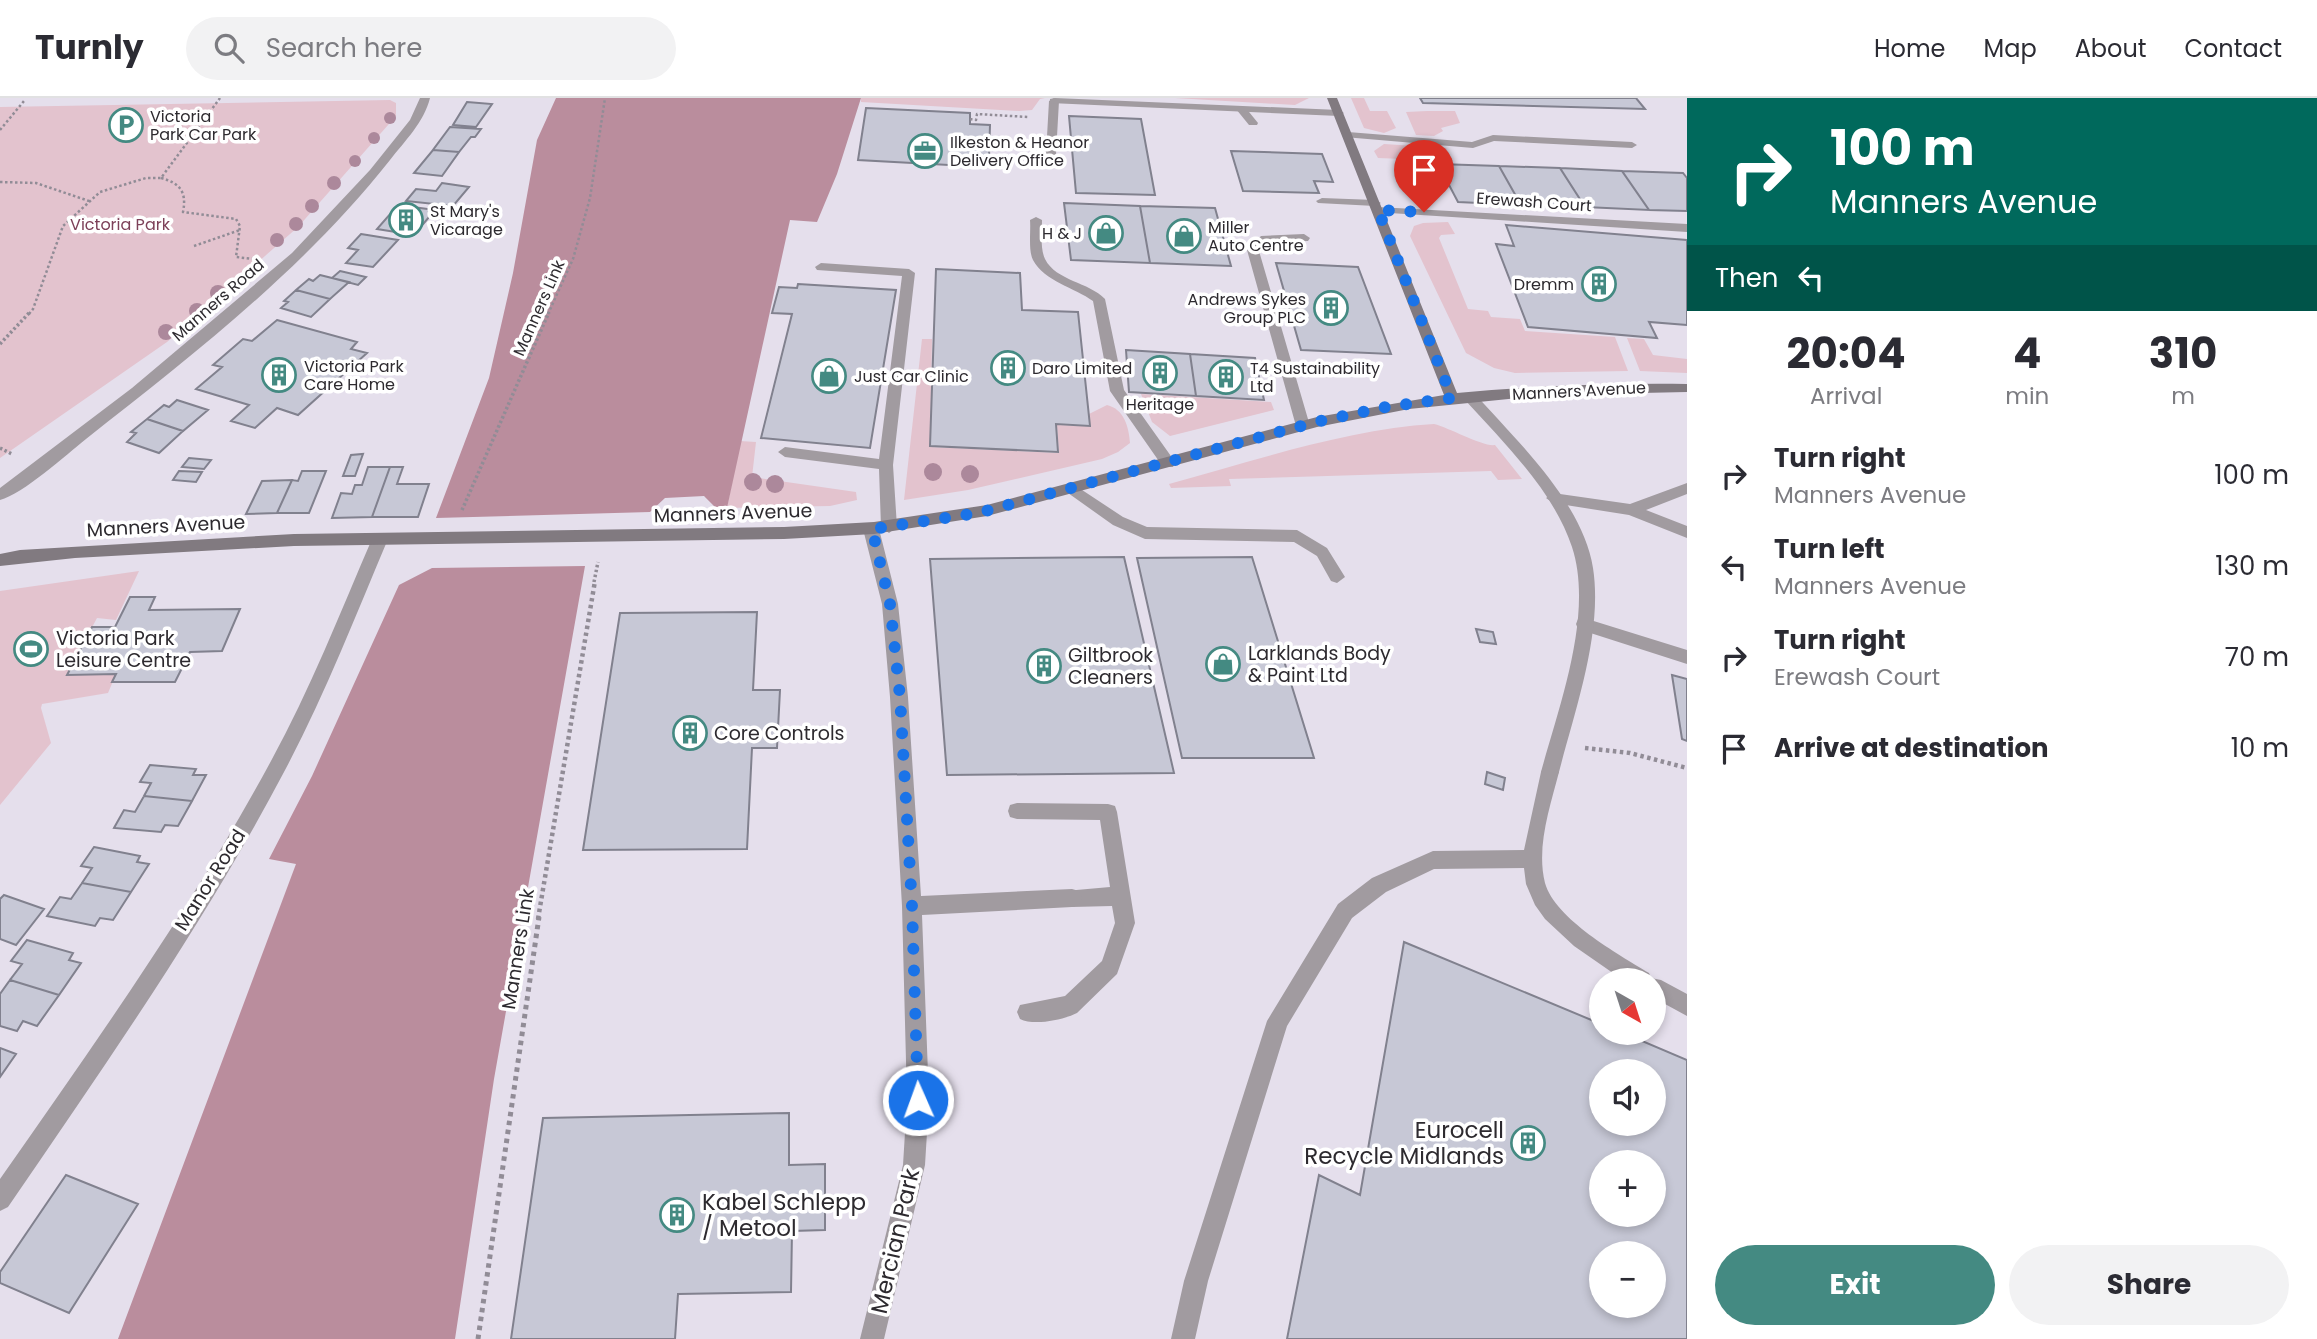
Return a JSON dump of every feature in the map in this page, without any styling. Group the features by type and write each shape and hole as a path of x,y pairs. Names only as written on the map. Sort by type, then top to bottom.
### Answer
{"street":[{"name":"Manners Road","path":"3,491 96,424 285,265 370,180 420,113 425,98"},
{"path":"1332,98 1452,398"},
{"path":"1051,154 1054,101 1150,102 1339,113"},
{"path":"1241,109 1253,123"},
{"path":"1348,135 1473,145 1493,138 1632,145"},
{"name":"Erewash Court","path":"1322,201 1687,228"},
{"path":"1036,220 1038,258 1046,268 1065,281 1080,286 1099,299 1117,391 1168,463"},
{"path":"1303,426 1253,250 1265,239 1304,238"},
{"name":"Mercian Park","path":"821,267 909,273 880,528 900,697 912,906 918,1100 914,1165 872,1339"},
{"name":"Manners Avenue","path":"0,560 146,547 380,538 630,537 880,528 978,513 1303,426 1386,407 1452,398 1560,389 1687,388"},
{"name":"Manners Avenue","path":"1470,397 1523,458 1553,498 1576,538 1585,566 1587,614 1538,821 1534,859 1536,883 1544,903 1597,953 1622,968"},
{"path":"785,452 887,465"},
{"path":"1631,510 1687,488"},
{"path":"1073,489 1118,521 1144,533 1297,536 1322,552 1337,577"},
{"path":"1553,498 1631,510 1687,533"},
{"name":"Manor Road","path":"0,1199 218,872 279,764 322,674 380,538"},
{"path":"1584,624 1687,657"},
{"path":"1017,811 1108,812 1125,923 1110,967 1070,1006 1027,1012"},
{"path":"1183,1339 1196,1281 1278,1021 1345,911 1379,886 1433,860 1534,859"},
{"path":"912,906 1122,896"},
{"path":"1666,994 1687,1006"}],"path":[{"path":"161,178 220,98"},
{"name":"Manners Link","path":"460,517 468,492 573,259 590,198 605,98"},
{"path":"0,130 24,100"},
{"path":"970,119 976,120 977,114 1041,117 1041,110 1054,101"},
{"path":"0,344 33,309 63,226 100,192 146,178 161,178 175,182 183,188 186,198 183,212 236,219 240,230 236,257 285,265"},
{"path":"0,182 36,183 89,201"},
{"path":"194,246 240,230"},
{"name":"Manners Link","path":"478,1339 546,866 598,565"},
{"path":"1558,740 1594,751 1630,753 1687,768"}],"green space":[{"path":"861,98 1045,98 1040,99 1032,110 1019,111 861,102"},
{"path":"1175,98 1309,98 1295,105"},
{"path":"1351,98 1364,98 1370,111 1387,111 1396,128 1384,133 1364,128"},
{"name":"Victoria Park","path":"390,100 396,103 396,116 298,227 167,342 0,458 0,107"},
{"path":"1455,111 1460,123 1441,128 1443,131 1434,136 1416,135 1406,112"},
{"path":"1384,144 1446,148 1453,161 1378,158 1374,151"},
{"path":"1448,222 1455,234 1441,235 1439,238 1468,309 1488,311 1491,317 1520,319 1525,331 1615,337 1628,371 1515,373 1494,368 1466,353 1410,236 1414,226"},
{"path":"1627,338 1644,339 1653,355 1687,359 1687,373 1640,371"},
{"path":"922,339 932,339 930,447 1059,453 1057,425 1090,426 1089,414 1107,405 1118,410 1124,419 1130,443 1102,459 968,490 904,500"},
{"path":"1141,394 1271,402 1274,410 1170,436 1152,422"},
{"path":"1434,424 1495,445 1522,479 1498,480 1491,471 1229,479 1231,486 1171,488 1169,484 1335,439"},
{"path":"740,441 756,442 752,477 856,492 857,500 830,506 727,508"},
{"name":"Victoria Park Leisure Centre","path":"139,571 116,620 97,618 67,674 116,674 108,693 42,704 51,743 0,805 0,591"}],"shaded area":[{"path":"556,98 861,98 837,174 817,222 790,220 727,508 715,507 704,496 665,498 650,512 436,518 489,378 513,273 537,140"},
{"path":"585,566 494,1079 455,1339 118,1339 296,864 269,859 312,776 399,585 432,568"}],"building":[{"path":"1420,98 1636,98 1645,109 1423,103"},
{"path":"467,102 492,104 476,127 453,125"},
{"path":"866,108 970,113 970,124 990,125 989,157 968,156 967,166 858,160"},
{"path":"1069,116 1141,119 1155,195 1076,193"},
{"path":"450,127 481,129 459,152 433,150"},
{"path":"433,150 459,152 442,176 414,173"},
{"path":"1231,151 1322,154 1333,182 1314,181 1319,193 1243,191"},
{"path":"1438,164 1499,166 1521,205 1458,202"},
{"path":"1499,166 1560,168 1585,207 1521,205"},
{"path":"1560,168 1622,171 1649,210 1585,207"},
{"path":"1622,171 1683,173 1687,178 1687,211 1649,210"},
{"path":"442,183 469,187 453,206 406,201 416,189 436,191"},
{"name":"H & J","path":"1064,203 1140,206 1150,263 1071,260"},
{"name":"St Mary's Vicarage","path":"398,205 435,210 414,235 377,229"},
{"name":"Miller Auto Centre","path":"1140,206 1215,208 1231,266 1150,263"},
{"name":"Dremm","path":"1506,225 1687,240 1687,325 1649,322 1657,338 1528,327 1496,244 1514,246"},
{"path":"361,234 398,240 373,267 346,263 358,250 348,248"},
{"name":"Andrews Sykes Group PLC","path":"1276,263 1358,267 1391,354 1301,350"},
{"name":"Daro Limited","path":"936,269 1020,273 1022,310 1078,312 1090,426 1056,424 1058,452 930,446"},
{"path":"340,271 366,277 358,285 332,278"},
{"path":"320,275 349,282 330,299 296,290 309,279 313,281"},
{"name":"Just Car Clinic","path":"798,284 896,290 870,448 761,438 792,314 772,313 779,287 797,288"},
{"path":"296,290 330,299 311,317 281,308 288,302 284,301"},
{"name":"Victoria Park Care Home","path":"277,320 357,342 351,349 367,353 298,415 277,408 255,428 231,421 249,405 196,389 222,367 213,365 243,339 252,341"},
{"name":"Heritage","path":"1126,350 1190,354 1196,396 1129,392"},
{"name":"T4 Sustainability Ltd","path":"1190,354 1255,358 1264,400 1196,396"},
{"path":"177,400 208,410 183,431 147,419 164,405 169,407"},
{"path":"147,419 183,431 159,453 127,442 136,433 131,432"},
{"path":"363,454 355,476 343,476 351,455"},
{"path":"189,458 211,460 204,469 182,467"},
{"path":"368,467 390,467 372,517 332,518 341,493 352,494 355,485 362,485"},
{"path":"390,467 403,467 397,484 429,484 418,517 372,517"},
{"path":"179,471 202,472 196,482 173,480"},
{"path":"302,471 326,471 309,513 277,513 292,480 298,481"},
{"path":"292,480 277,513 246,514 262,481"},
{"name":"Giltbrook Cleaners","path":"1124,557 1174,773 947,775 930,559"},
{"name":"Larklands Body & Paint Ltd","path":"1252,557 1314,758 1182,758 1137,558"},
{"path":"130,597 155,597 149,610 240,609 222,651 190,652 175,682 112,682 116,674 67,675 92,627 115,627"},
{"name":"Core Controls","path":"757,612 753,690 780,690 777,748 752,748 747,849 583,850 620,613"},
{"path":"1476,629 1493,632 1496,644 1480,642"},
{"path":"1672,675 1687,679 1687,741 1682,739"},
{"path":"150,765 196,769 193,775 206,775 192,801 144,796 151,783 140,782"},
{"path":"1487,772 1505,778 1503,790 1485,784"},
{"path":"144,796 192,801 178,826 165,825 161,832 114,828 124,810 135,812"},
{"path":"94,847 140,856 137,862 149,864 131,892 82,883 92,868 81,866"},
{"path":"82,883 131,892 113,920 100,918 95,926 47,916 60,897 71,899"},
{"path":"4,895 44,909 16,945 0,939 0,899"},
{"path":"27,940 73,953 69,960 81,963 59,995 10,980 22,964 11,961"},
{"name":"Eurocell Recycle Midlands","path":"1404,942 1589,1019 1589,1045 1652,1045 1687,1060 1687,1339 1287,1339 1319,1175 1360,1195"},
{"path":"10,980 59,995 37,1026 23,1021 17,1031 0,1026 0,994"},
{"path":"0,1048 16,1054 0,1077"},
{"name":"Kabel Schlepp / Metool","path":"789,1113 789,1165 825,1164 825,1230 792,1231 791,1292 678,1294 675,1339 511,1339 543,1118"},
{"path":"66,1175 138,1204 69,1313 0,1283 0,1272"}],"place":[{"name":"Victoria Park Car Park","path":"126,125"},
{"name":"Ilkeston & Heanor Delivery Office","path":"925,151"},
{"name":"St Mary's Vicarage","path":"406,220"},
{"name":"H & J","path":"1106,233"},
{"name":"Miller Auto Centre","path":"1184,236"},
{"name":"Dremm","path":"1599,284"},
{"name":"Andrews Sykes Group PLC","path":"1331,308"},
{"name":"Daro Limited","path":"1008,368"},
{"name":"Heritage","path":"1160,373"},
{"name":"Victoria Park Care Home","path":"279,375"},
{"name":"Just Car Clinic","path":"829,376"},
{"name":"T4 Sustainability Ltd","path":"1226,377"},
{"name":"Victoria Park Leisure Centre","path":"31,649"},
{"name":"Larklands Body & Paint Ltd","path":"1223,664"},
{"name":"Giltbrook Cleaners","path":"1044,666"},
{"name":"Core Controls","path":"690,733"},
{"name":"Eurocell Recycle Midlands","path":"1528,1143"},
{"name":"Kabel Schlepp / Metool","path":"677,1215"}],"route":[{"path":"918,1100 912,906 900,697 890,604 872,529 978,513 1316,422 1386,407 1452,398 1378,210 1424,212"}]}
